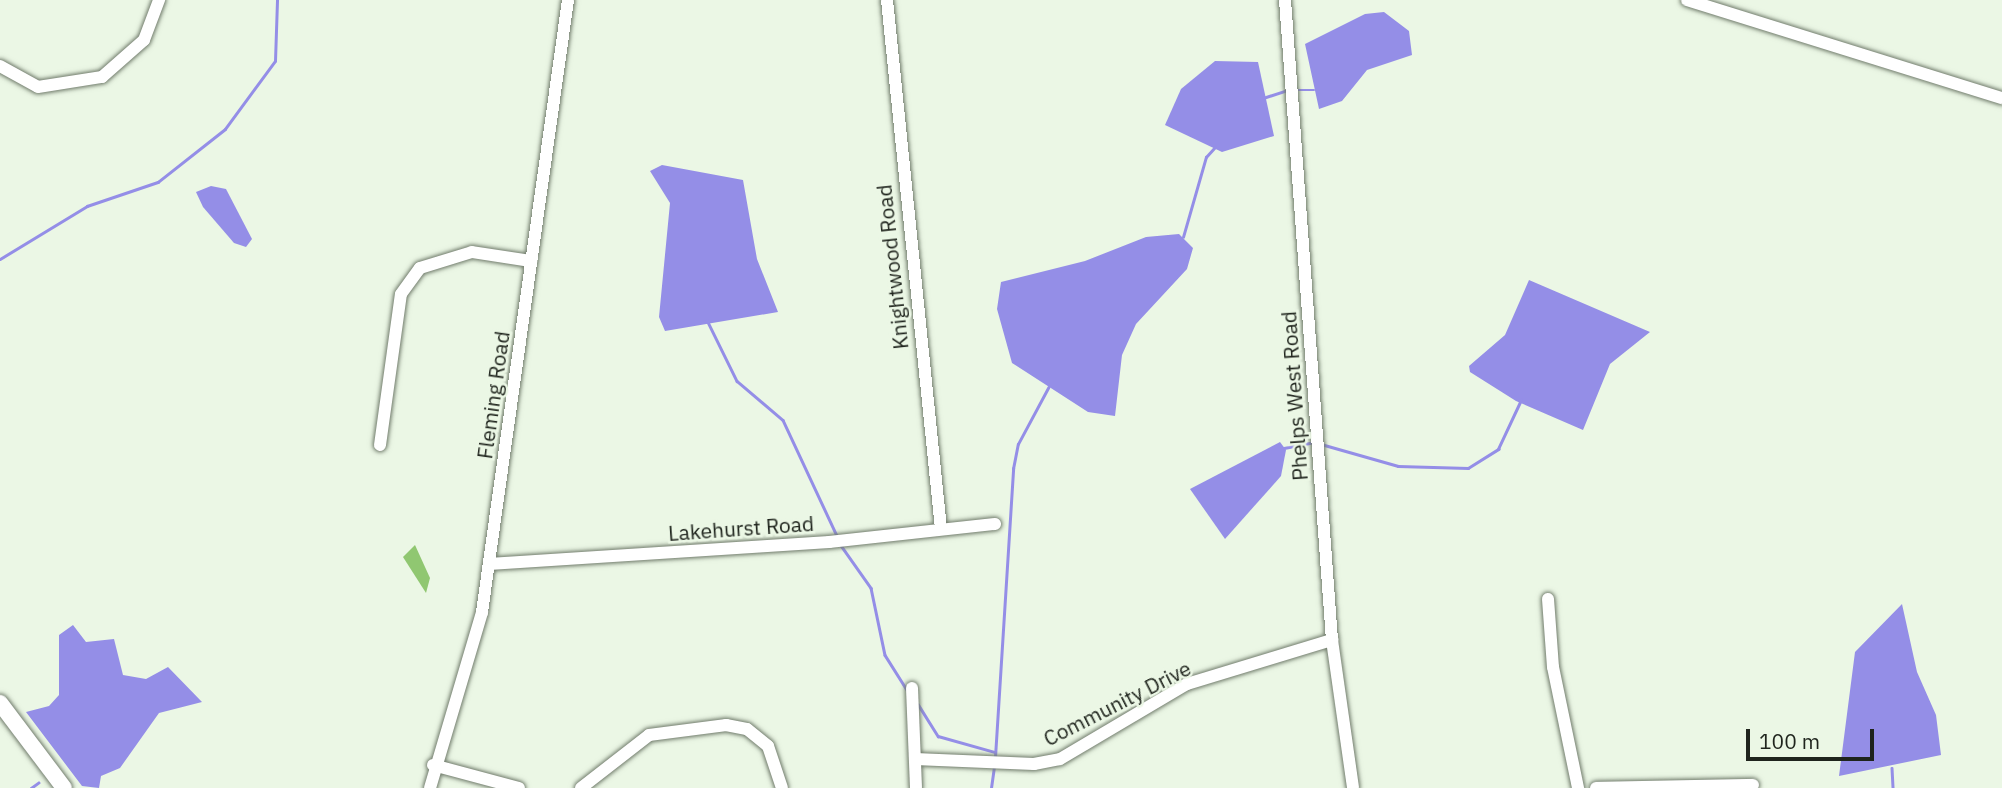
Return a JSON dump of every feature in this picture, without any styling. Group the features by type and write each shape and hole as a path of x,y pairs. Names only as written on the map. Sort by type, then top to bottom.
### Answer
{"main road":[{"path":"0,703 64,788"}],"street":[{"path":"0,66 38,87 102,77 144,40 159,0"},
{"name":"Fleming Road","path":"430,788 432,765 469,663 489,564 568,0"},
{"name":"Knightwood Road","path":"887,0 941,529"},
{"name":"Phelps West Road","path":"1285,0 1332,640 1353,788"},
{"path":"1688,0 2002,98"},
{"path":"380,445 401,294 420,268 472,252 531,261"},
{"name":"Lakehurst Road","path":"489,564 995,524"},
{"path":"1548,599 1553,667 1578,788"},
{"name":"Community Drive","path":"915,759 1034,764 1060,758 1187,684 1332,640"},
{"path":"912,688 916,788"},
{"path":"581,788 649,736 726,725 747,729 768,746 782,788"},
{"path":"432,765 519,788"},
{"path":"1595,788 1753,785"}],"green space":[{"path":"415,545 430,578 426,593 403,557"}],"shaded area":[{"path":"1384,12 1409,31 1412,55 1367,70 1342,101 1319,109 1305,44 1365,14"},
{"path":"1215,61 1258,62 1274,136 1222,152 1165,125 1181,89"},
{"path":"662,165 743,180 757,259 778,312 665,331 659,317 670,203 650,171"},
{"path":"211,186 226,189 252,239 246,247 234,243 203,207 196,192"},
{"path":"1179,234 1193,248 1187,269 1136,324 1122,355 1115,416 1088,412 1012,363 997,309 1001,282 1085,261 1146,237"},
{"path":"1529,280 1650,332 1610,364 1583,430 1516,401 1470,372 1469,366 1505,335"},
{"path":"1280,442 1286,450 1281,476 1225,539 1190,489"},
{"path":"1902,604 1917,672 1936,715 1941,755 1839,776 1855,652"},
{"path":"73,625 86,642 114,639 123,675 146,679 168,667 202,702 159,713 120,768 101,776 99,788 82,786 26,712 49,706 59,695 59,635"}],"waterway":[{"path":"0,259 87,206 158,182 225,129 275,61 277,0"},
{"path":"1263,98 1287,90"},
{"path":"1297,90 1314,90"},
{"path":"1183,237 1206,157 1215,147"},
{"path":"707,320 737,381 783,420 838,538"},
{"path":"995,757 1013,469 1018,444 1048,388"},
{"path":"1321,444 1398,466 1468,468 1498,449 1521,400"},
{"path":"1284,448 1314,442"},
{"path":"840,544 871,588 885,655 907,690"},
{"path":"918,704 938,736 995,752"},
{"path":"991,788 994,767"},
{"path":"1892,768 1893,788"},
{"path":"31,788 38,783"}]}
